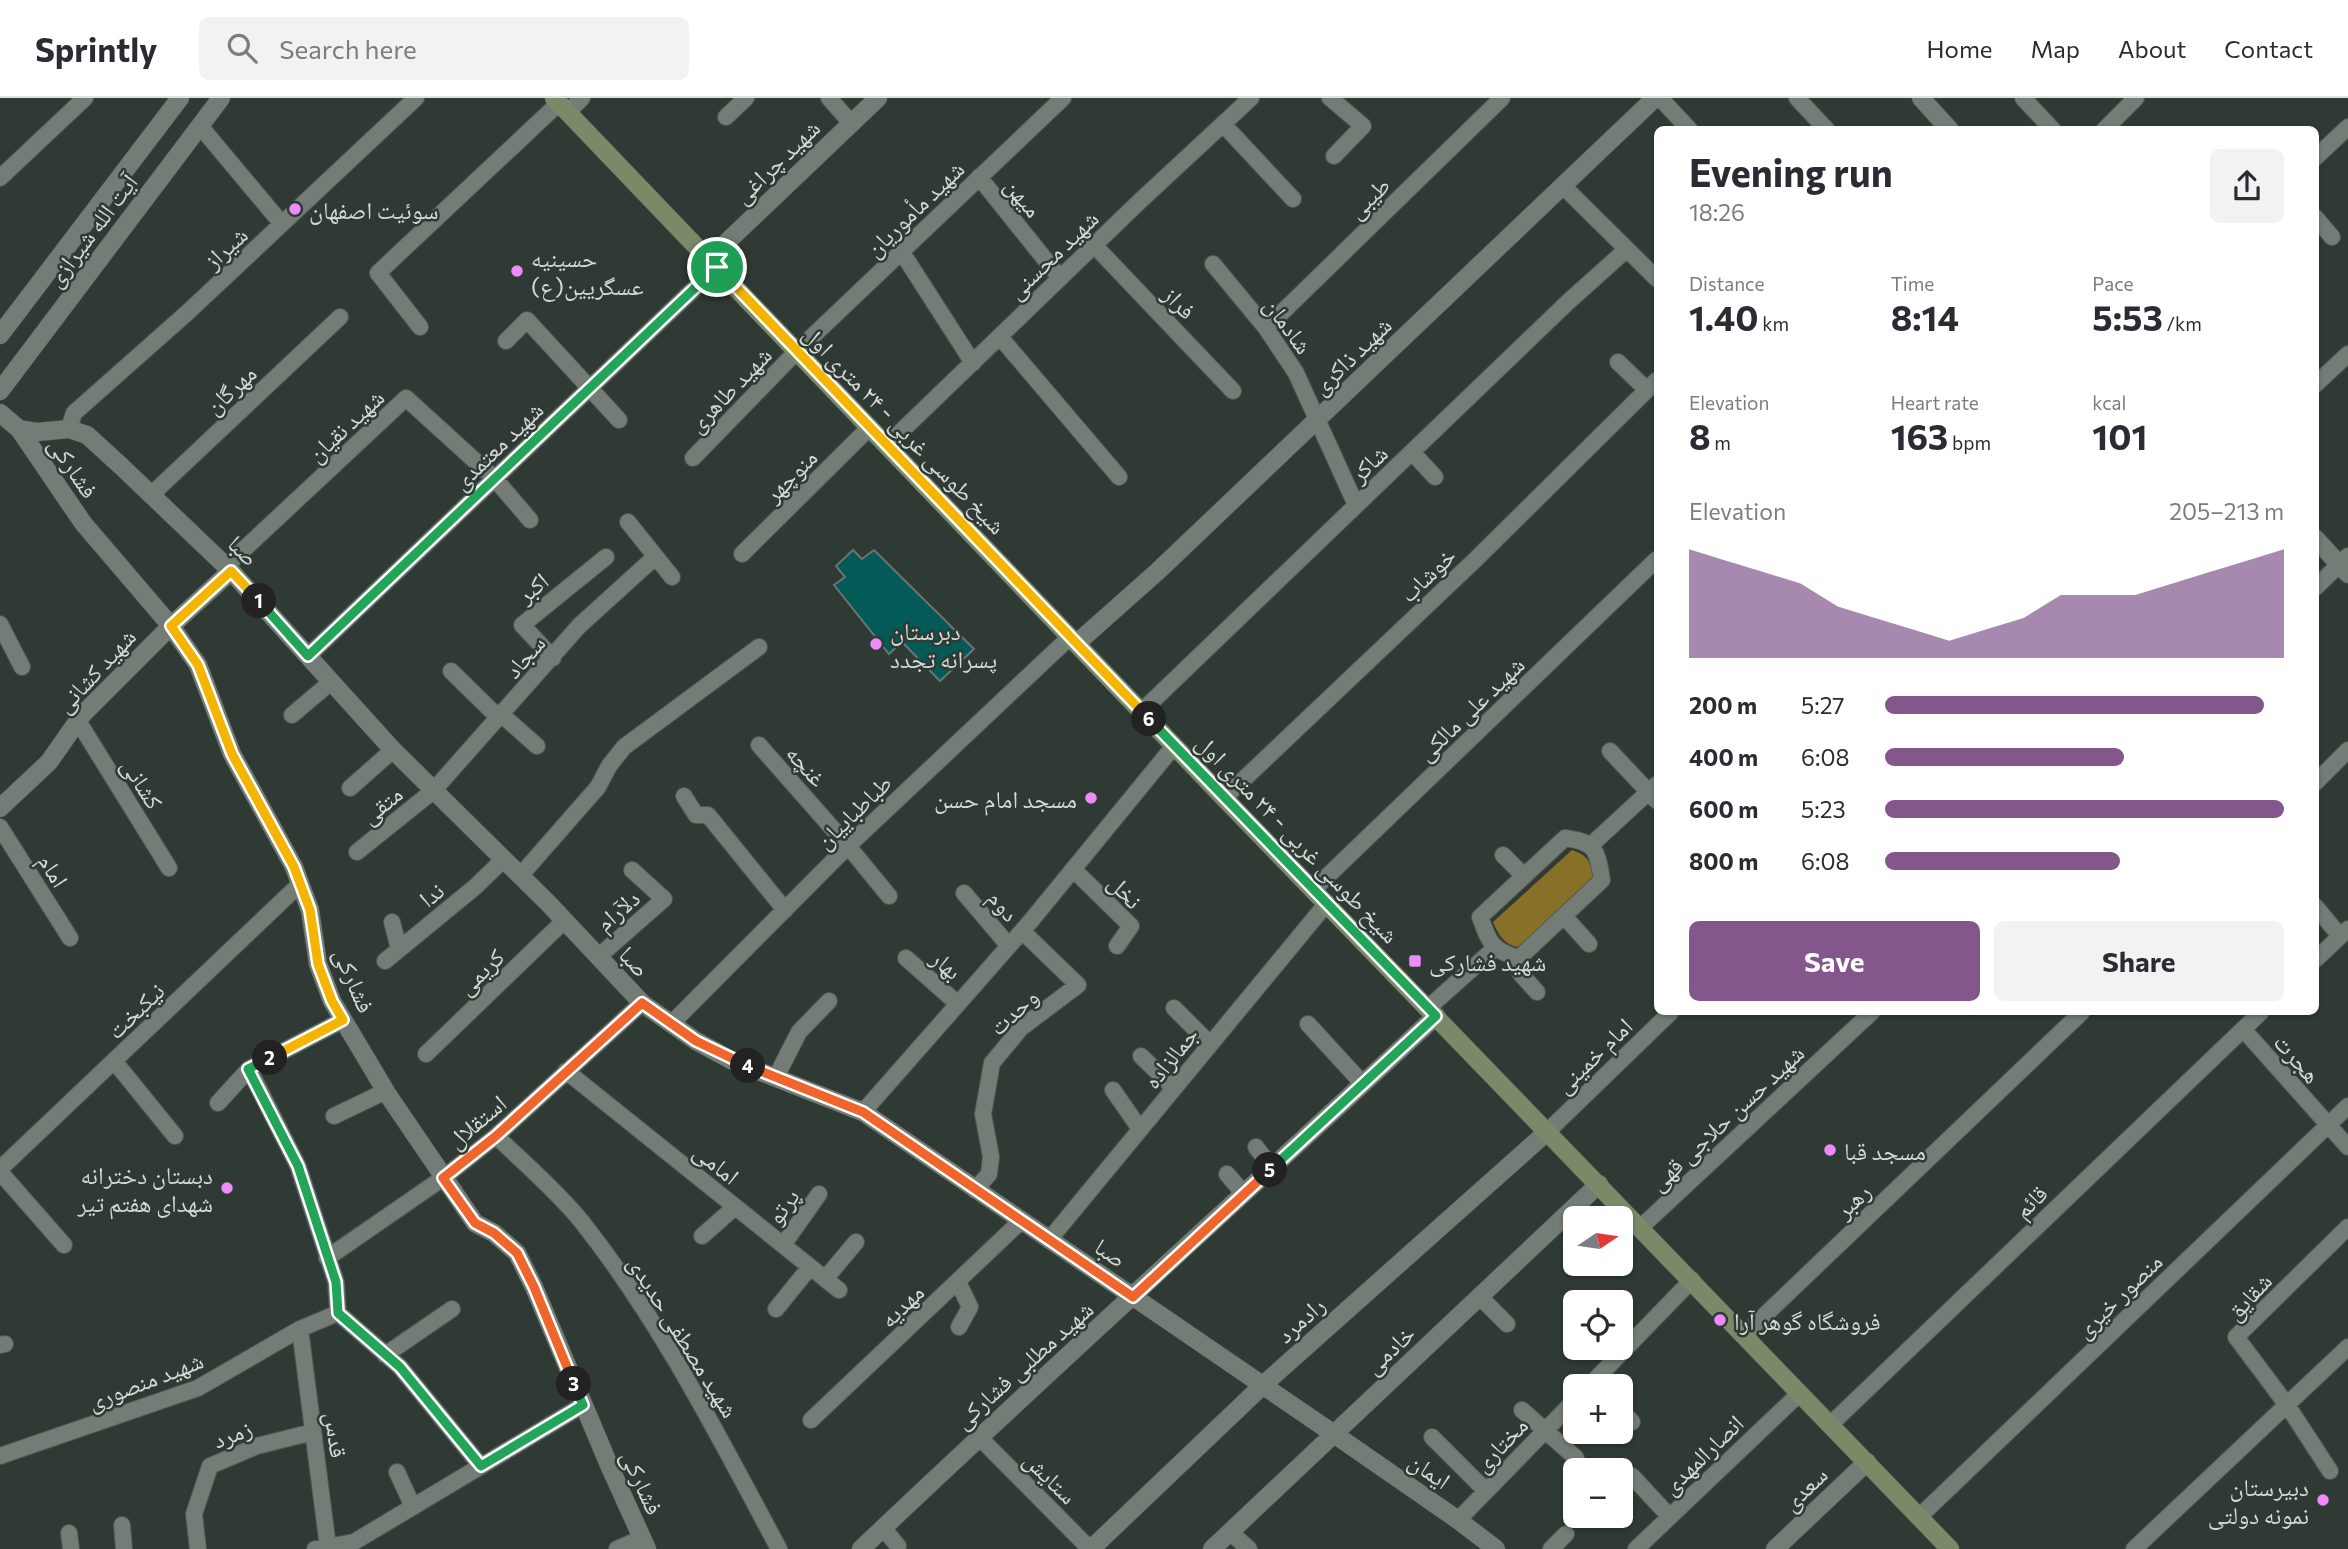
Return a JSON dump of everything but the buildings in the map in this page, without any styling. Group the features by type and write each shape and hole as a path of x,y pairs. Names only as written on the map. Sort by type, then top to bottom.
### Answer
{"main road":[{"name":"شیخ طوسی غربی - ۲۴ متری اول","path":"560,104 1224,798 1950,1549"}],"street":[{"path":"0,178 85,98"},
{"path":"3,324 180,98"},
{"name":"آیت الله شیرازی","path":"0,391 221,98"},
{"name":"شیراز","path":"68,429 74,413 188,312 416,98"},
{"path":"420,327 378,273 560,104 582,98"},
{"path":"726,117 746,98"},
{"path":"829,98 851,123"},
{"name":"شهید چراغی","path":"713,263 878,98"},
{"name":"شهید مأموریان","path":"797,351 1063,98"},
{"name":"شهید محسنی","path":"887,445 1251,98"},
{"path":"1330,98 1363,126 1334,156"},
{"name":"طیبی","path":"1266,328 1502,98"},
{"path":"1657,98 1686,126"},
{"name":"شهید ذاکری","path":"1074,640 1158,571 1657,98"},
{"path":"1797,98 1823,126"},
{"path":"1921,98 1946,126"},
{"path":"2023,98 2049,126"},
{"path":"2108,126 2136,98"},
{"path":"1223,124 1293,199"},
{"path":"200,126 282,224"},
{"path":"2319,154 2348,127"},
{"name":"میهن","path":"979,177 1060,278"},
{"path":"1563,186 1654,276"},
{"path":"2319,222 2332,237"},
{"name":"فراز","path":"1094,245 1233,391"},
{"name":"شاکر","path":"1142,712 1568,302 1627,249"},
{"path":"901,251 973,363"},
{"name":"شهید معتمدی","path":"308,656 591,387 713,263"},
{"name":"شادمان","path":"1213,264 1266,328 1296,373 1356,505"},
{"name":"مهرگان","path":"151,495 341,317"},
{"path":"506,341 527,320 619,420"},
{"path":"1000,337 1119,477"},
{"name":"شهید طاهری","path":"693,458 797,351"},
{"path":"2319,381 2348,354"},
{"path":"1618,362 1652,385"},
{"name":"خوشاب","path":"1224,798 1475,560 1652,385"},
{"name":"شهید نقیان","path":"229,568 406,398 495,479"},
{"path":"0,412 19,429 37,432 68,429"},
{"name":"منوچهر","path":"743,554 870,427"},
{"name":"فشارکی","path":"19,429 83,523 171,626 198,665 232,754 294,867 310,910 318,964 332,1001 386,1091 475,1223 494,1233 517,1253 644,1544"},
{"name":"صبا","path":"68,429 86,435 229,568 393,750 520,876 642,1003 696,1041 733,1061 863,1112 1334,1434"},
{"path":"1412,452 1435,477"},
{"path":"495,479 530,520"},
{"path":"628,523 672,577"},
{"path":"2319,542 2345,565 2319,585"},
{"name":"اکبر","path":"553,658 522,625 606,557"},
{"name":"سجاد","path":"433,791 579,626 655,557"},
{"name":"شهید علی مالکی","path":"1313,890 1654,562"},
{"name":"شهید کشانی","path":"0,808 49,762 78,721 229,568"},
{"path":"0,624 22,667"},
{"name":"طباطباییان","path":"672,1023 848,846 1074,640"},
{"path":"520,876 598,787 609,766 624,747 759,647"},
{"path":"451,671 500,717 537,746"},
{"path":"292,715 331,682"},
{"name":"کشانی","path":"78,721 169,868"},
{"name":"غنچه","path":"759,746 889,896"},
{"path":"863,1112 1022,931 1174,746"},
{"path":"350,788 393,750"},
{"path":"2319,779 2348,750"},
{"path":"1610,751 1654,791"},
{"name":"متقی","path":"357,852 433,791"},
{"path":"1591,845 1654,793"},
{"path":"684,796 696,815 708,815 785,910"},
{"name":"امام","path":"0,827 71,938"},
{"path":"1565,838 1585,841 1591,845 1599,862 1602,880 1519,958 1494,949 1480,917 1565,838"},
{"path":"1503,855 1524,876"},
{"name":"ندا","path":"385,961 475,887 503,860"},
{"name":"نخل","path":"1073,869 1131,926 1117,947"},
{"name":"دلآرام","path":"598,957 664,899 632,870"},
{"name":"نیکبخت","path":"0,1170 300,884"},
{"name":"دوم","path":"964,893 1009,946"},
{"name":"جمالزاده","path":"1049,1240 1327,903"},
{"path":"2319,910 2344,932 2319,956"},
{"path":"1564,916 1588,944"},
{"name":"کریمی","path":"426,1054 564,921"},
{"path":"392,922 399,949"},
{"name":"وحدت","path":"975,1190 989,1174 991,1157 983,1114 992,1063 1021,1028 1078,985 1022,931"},
{"path":"1432,1012 1494,949"},
{"name":"بهار","path":"906,958 958,1004"},
{"path":"1519,958 1520,972 1537,992"},
{"path":"776,1077 799,1032 830,1000"},
{"name":"استقلال","path":"327,1258 443,1178 496,1136 642,1003"},
{"path":"1174,1008 1210,1044"},
{"name":"شهید مطلبی فشارکی","path":"864,1548 979,1437 1363,1084 1432,1012"},
{"name":"امام خمینی","path":"1548,1131 1668,1015"},
{"name":"شهید حسن حلاجی قهی","path":"1641,1227 1869,1015"},
{"name":"رهبر","path":"1744,1335 2079,1015"},
{"name":"قائم","path":"1831,1424 2258,1015"},
{"path":"218,1103 248,1069 343,1020"},
{"path":"1308,1024 1363,1084"},
{"name":"هجرت","path":"2243,1029 2348,1147"},
{"path":"1140,1056 1174,1088"},
{"path":"114,1062 175,1136"},
{"path":"248,1069 298,1166 336,1282 338,1313 400,1367 481,1466"},
{"name":"امامی","path":"566,1071 839,1290"},
{"path":"1113,1090 1140,1129"},
{"path":"334,1116 386,1091"},
{"name":"منصور خیری","path":"1919,1517 2348,1106"},
{"name":"رادمرد","path":"1091,1549 1263,1385 1548,1131"},
{"name":"شهید مصطفی حدیدی","path":"496,1136 581,1220 649,1313 779,1549"},
{"path":"1256,1147 1272,1168"},
{"path":"0,1170 64,1245"},
{"path":"1227,1174 1244,1194"},
{"name":"خادمی","path":"1212,1549 1599,1184"},
{"name":"پرتو","path":"783,1245 819,1194"},
{"path":"702,1236 736,1207"},
{"name":"مهدیه","path":"811,1420 1021,1221"},
{"name":"شقایق","path":"2287,1405 2236,1337 2348,1227"},
{"path":"825,1279 856,1242"},
{"path":"776,1309 810,1267"},
{"path":"1604,1374 1692,1280"},
{"path":"958,1282 970,1307 959,1327"},
{"path":"1480,1297 1507,1324"},
{"path":"385,1355 452,1309"},
{"name":"شهید منصوری","path":"0,1456 198,1388 300,1329 338,1313"},
{"name":"قدس","path":"300,1329 313,1432 321,1548"},
{"path":"2134,1549 2348,1347"},
{"name":"انصارالمهدی","path":"1636,1549 1800,1393"},
{"path":"321,1548 346,1546 354,1542 583,1405"},
{"path":"2287,1405 2330,1471"},
{"path":"1522,1410 1576,1458"},
{"name":"مختاری","path":"1458,1520 1563,1412"},
{"name":"زمرد","path":"198,1549 194,1514 210,1465 257,1446 313,1432"},
{"name":"ایمان","path":"1334,1434 1496,1549"},
{"name":"ستایش","path":"979,1437 1091,1549"},
{"path":"1432,1437 1486,1491"},
{"name":"سعدی","path":"1775,1549 1867,1462"},
{"path":"397,1472 413,1507"},
{"path":"1633,1477 1670,1517"},
{"path":"122,1525 124,1549"},
{"path":"883,1528 898,1546"},
{"path":"1230,1532 1249,1549"},
{"path":"1550,1549 1566,1534"},
{"path":"617,1549 644,1544"}],"shaded area":[{"path":"1572,850 1587,859 1594,876 1519,947 1506,942 1493,922"}],"place":[{"name":"سوئیت اصفهان","path":"295,209"},
{"name":"حسینیه عسگریین(ع)","path":"517,271"},
{"name":"دبرستان پسرانه تجدد","path":"876,644"},
{"name":"مسجد امام حسن","path":"1091,798"},
{"name":"شهید فشارکی","path":"1415,961"},
{"name":"مسجد قبا","path":"1830,1150"},
{"name":"دبستان دخترانه شهدای هفتم تیر","path":"227,1188"},
{"name":"فروشگاه گوهر آرا","path":"1720,1320"},
{"name":"دبیرستان نمونه دولتی","path":"2323,1500"}],"route":[{"path":"717,267 1436,1016 1133,1297 863,1112 733,1061 696,1041 642,1003 496,1136 443,1178 475,1223 494,1233 517,1253 583,1405 481,1466 400,1367 338,1313 336,1282 298,1166 248,1069 343,1020 332,1001 318,964 310,910 294,867 232,754 198,665 171,626 231,571 308,656 717,267"}]}
